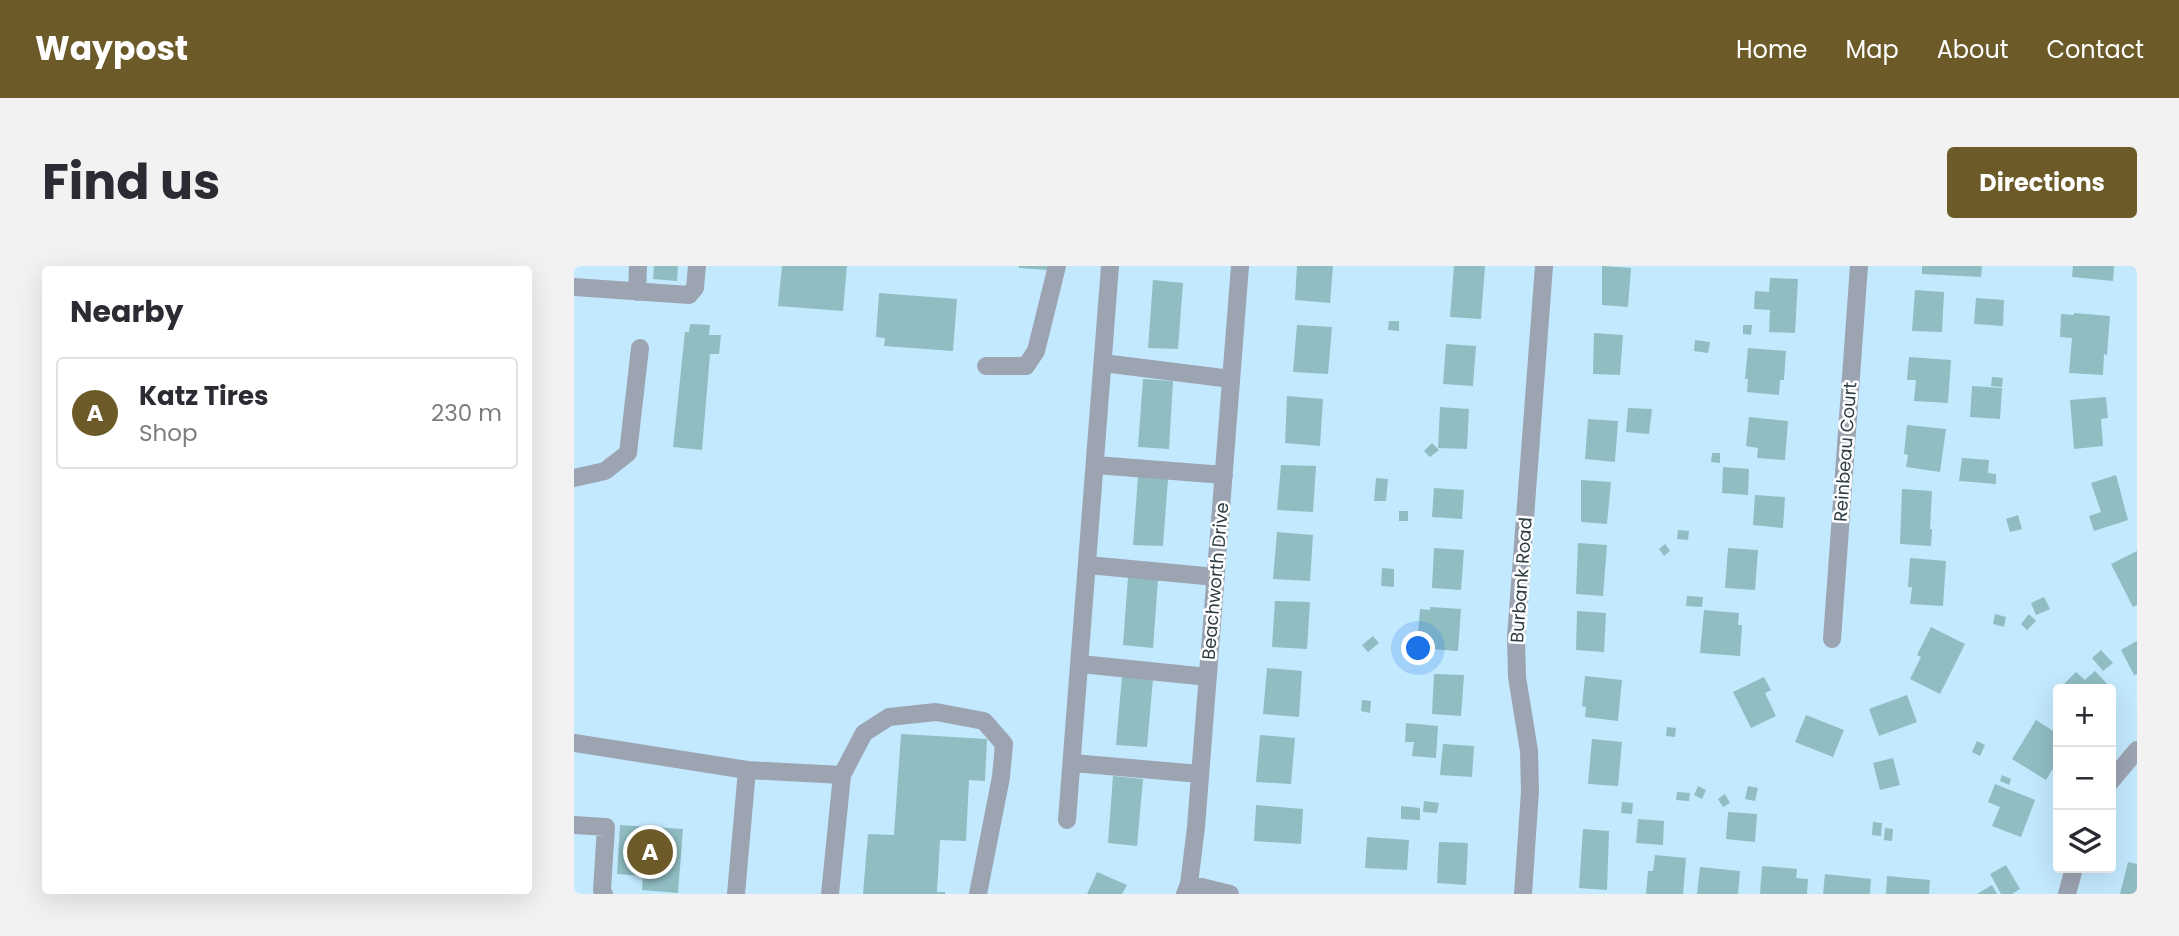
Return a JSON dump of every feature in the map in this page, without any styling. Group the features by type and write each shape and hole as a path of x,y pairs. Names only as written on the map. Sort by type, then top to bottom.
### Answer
{"street":[{"path":"637,292 638,266"},
{"path":"574,286 689,295 695,288 697,266"},
{"path":"986,366 1026,366 1036,351 1057,266"},
{"path":"1067,820 1110,266"},
{"name":"Beachworth Drive","path":"1187,889 1200,774 1240,266"},
{"name":"Burbank Road","path":"1523,894 1530,778 1529,751 1517,677 1516,636 1544,266"},
{"name":"Reinbeau Court","path":"1832,639 1859,266"},
{"path":"574,478 605,471 628,453 640,348"},
{"path":"1103,362 1231,379"},
{"path":"1096,465 1224,475"},
{"path":"1088,565 1216,577"},
{"path":"1081,664 1208,677"},
{"path":"830,894 842,775 864,733 889,718 936,712 984,720 1004,744 1001,777 978,894"},
{"path":"574,743 747,770 842,775"},
{"path":"2116,775 2137,750"},
{"path":"1073,762 1200,774"},
{"path":"737,894 747,770"},
{"path":"574,825 606,827 602,890 604,894"},
{"path":"2067,894 2073,873"},
{"path":"1187,889 1230,894"}],"building":[{"path":"654,266 678,266 677,281 653,279"},
{"path":"782,266 847,266 843,311 778,306"},
{"path":"1048,266 1048,270 1019,268"},
{"path":"1297,266 1333,266 1330,303 1295,300"},
{"path":"1454,266 1485,266 1481,319 1450,317"},
{"path":"1602,266 1631,268 1628,307 1602,305"},
{"path":"1922,266 1982,266 1981,277 1922,274"},
{"path":"2073,266 2114,266 2113,281 2072,277"},
{"path":"1770,278 1798,279 1795,333 1769,332 1770,310 1754,309 1755,291 1769,292"},
{"path":"1153,280 1183,283 1178,349 1148,348"},
{"path":"1915,290 1944,292 1942,332 1912,331"},
{"path":"879,293 957,299 953,351 884,346 885,338 876,337"},
{"path":"1976,298 2004,300 2003,326 1974,324"},
{"path":"2061,314 2110,316 2103,375 2069,373 2072,338 2060,337"},
{"path":"1389,321 1399,321 1399,331 1388,330"},
{"path":"690,324 710,325 709,335 721,335 719,354 710,354 702,450 673,447 685,332 689,332"},
{"path":"1297,325 1332,327 1328,374 1293,372"},
{"path":"1743,325 1752,325 1751,335 1743,334"},
{"path":"1594,333 1623,335 1620,375 1593,374"},
{"path":"1695,340 1710,342 1708,353 1694,351"},
{"path":"1446,344 1476,346 1473,386 1443,384"},
{"path":"1748,348 1786,351 1784,380 1780,380 1779,395 1747,392 1748,379 1745,379"},
{"path":"1909,357 1951,360 1948,403 1914,401 1916,380 1907,380"},
{"path":"1992,377 2003,378 2002,387 1991,386"},
{"path":"1143,379 1173,381 1169,449 1138,447"},
{"path":"1972,386 2002,388 2000,419 1970,417"},
{"path":"1287,396 1323,399 1320,446 1285,443"},
{"path":"2106,397 2108,418 2101,419 2103,446 2074,449 2070,400"},
{"path":"1440,407 1469,409 1467,449 1438,448"},
{"path":"1628,408 1652,409 1649,434 1626,432"},
{"path":"1749,417 1788,421 1785,460 1757,458 1758,448 1746,446"},
{"path":"1588,419 1618,421 1615,462 1585,459"},
{"path":"1907,425 1946,429 1940,472 1906,467 1908,455 1904,454"},
{"path":"1432,443 1439,450 1430,457 1424,451"},
{"path":"1712,453 1720,453 1720,463 1711,462"},
{"path":"1962,458 1989,460 1988,473 1996,474 1996,484 1959,481"},
{"path":"1281,465 1316,466 1313,512 1277,510"},
{"path":"1723,467 1749,469 1748,495 1722,493"},
{"path":"2116,475 2128,520 2094,531 2089,516 2101,512 2091,483"},
{"path":"1138,476 1168,479 1163,546 1133,545"},
{"path":"1376,478 1388,479 1386,501 1374,501"},
{"path":"1581,480 1611,482 1607,524 1581,522"},
{"path":"1434,488 1464,490 1462,519 1432,517"},
{"path":"1902,489 1932,491 1931,546 1900,544"},
{"path":"1755,495 1785,497 1783,528 1753,525"},
{"path":"1399,511 1408,511 1408,521 1399,521"},
{"path":"2018,515 2022,529 2010,532 2006,519"},
{"path":"1678,530 1689,531 1688,540 1677,539"},
{"path":"1277,532 1313,535 1310,581 1273,579"},
{"path":"1578,543 1607,545 1603,596 1576,594"},
{"path":"1665,544 1670,551 1664,556 1659,549"},
{"path":"1434,548 1464,550 1461,590 1432,588"},
{"path":"1728,548 1758,550 1755,590 1725,588"},
{"path":"2137,551 2137,605 2133,607 2111,564"},
{"path":"1910,558 1946,561 1943,606 1910,604"},
{"path":"1382,568 1394,569 1394,587 1381,586"},
{"path":"1128,577 1158,580 1153,648 1123,645"},
{"path":"1687,596 1703,597 1702,607 1686,606"},
{"path":"2044,597 2050,609 2036,615 2031,603"},
{"path":"1275,601 1310,602 1307,649 1272,647"},
{"path":"1430,607 1461,609 1458,651 1417,648 1420,609 1430,610"},
{"path":"1704,610 1739,613 1738,625 1742,625 1740,656 1700,653"},
{"path":"1577,611 1606,613 1604,652 1576,650"},
{"path":"1995,614 2006,617 2004,627 1993,624"},
{"path":"2029,614 2036,621 2027,630 2021,624"},
{"path":"1931,627 1965,644 1940,694 1910,679 1921,657 1917,655"},
{"path":"1373,636 1379,643 1368,652 1362,645"},
{"path":"2137,641 2137,674 2134,675 2121,650"},
{"path":"2101,650 2113,663 2103,671 2092,658"},
{"path":"1267,668 1302,671 1299,717 1263,714"},
{"path":"2095,671 2107,684 2064,684 2076,672 2085,680"},
{"path":"1434,674 1464,675 1461,716 1432,714"},
{"path":"1122,676 1153,679 1147,747 1116,745"},
{"path":"1585,676 1622,680 1618,721 1585,717 1586,707 1582,706"},
{"path":"1764,677 1771,690 1765,693 1776,716 1751,728 1733,692"},
{"path":"1907,695 1917,722 1879,736 1869,709"},
{"path":"1362,700 1371,701 1370,713 1361,711"},
{"path":"1806,715 1844,730 1833,757 1795,742"},
{"path":"2036,720 2053,731 2053,768 2046,780 2012,759"},
{"path":"1406,723 1438,726 1436,758 1412,756 1414,742 1405,742"},
{"path":"1667,727 1676,728 1675,737 1666,736"},
{"path":"901,734 987,739 985,781 969,780 966,841 940,840 937,892 945,894 863,894 868,834 894,835"},
{"path":"1260,735 1295,738 1291,784 1256,782"},
{"path":"1592,739 1622,742 1618,786 1588,784"},
{"path":"1977,741 1985,745 1980,756 1972,752"},
{"path":"1443,744 1474,746 1472,777 1440,775"},
{"path":"1893,758 1900,785 1880,790 1873,763"},
{"path":"2002,775 2011,779 2009,785 2000,781"},
{"path":"1113,776 1143,779 1137,846 1108,843"},
{"path":"1995,784 2035,800 2021,837 1992,826 2000,807 1988,802"},
{"path":"1698,786 1706,790 1702,799 1694,795"},
{"path":"1748,786 1758,788 1755,801 1745,799"},
{"path":"1677,792 1690,793 1689,801 1676,800"},
{"path":"1725,794 1730,803 1723,807 1718,799"},
{"path":"1424,801 1439,803 1437,813 1423,812"},
{"path":"1622,802 1633,803 1632,814 1621,813"},
{"path":"1256,805 1303,809 1301,844 1254,841"},
{"path":"1401,806 1420,808 1420,820 1401,819"},
{"path":"1728,812 1757,814 1755,842 1726,839"},
{"path":"1638,819 1664,821 1663,845 1636,843"},
{"path":"1873,822 1882,823 1881,836 1872,835"},
{"path":"620,825 683,829 678,893 642,890 643,876 617,874"},
{"path":"1885,828 1893,829 1892,841 1884,840"},
{"path":"1583,829 1609,831 1607,890 1579,888"},
{"path":"1367,837 1409,840 1407,870 1365,868"},
{"path":"1439,842 1468,843 1466,885 1437,883"},
{"path":"1655,855 1686,858 1683,894 1646,894 1648,871 1653,871"},
{"path":"2128,862 2137,864 2137,894 2120,894"},
{"path":"2006,865 2020,889 2012,894 2001,894 1990,874"},
{"path":"1762,866 1797,869 1796,878 1808,879 1807,894 1760,894"},
{"path":"1700,867 1740,871 1738,894 1697,894"},
{"path":"1097,872 1127,885 1122,894 1087,894"},
{"path":"1825,874 1871,879 1870,894 1823,894"},
{"path":"1887,876 1930,880 1929,894 1886,894"},
{"path":"1992,885 1997,894 1977,894"}],"place":[{"name":"Katz Tires","path":"650,852"}]}
